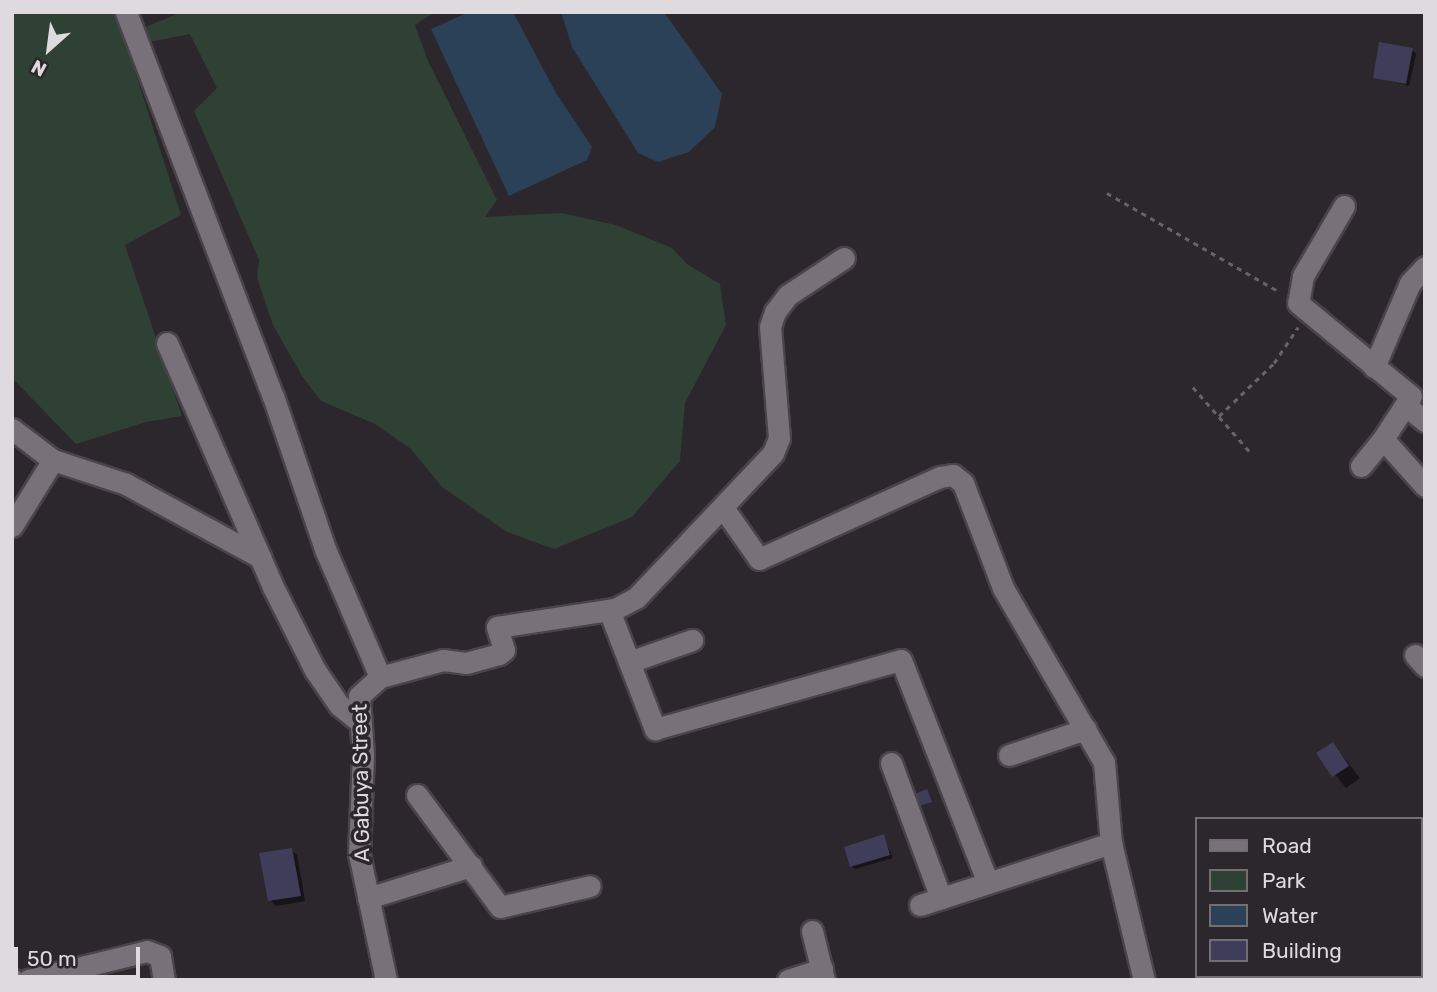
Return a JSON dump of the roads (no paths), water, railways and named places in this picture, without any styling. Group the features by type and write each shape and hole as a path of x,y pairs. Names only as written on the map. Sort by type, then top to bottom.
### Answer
{"street":[{"path":"126,12 273,396 326,549 380,677 443,660 466,663 499,654 504,650 497,627 609,610 636,598 724,509 767,460 779,438 770,327 775,312 788,295 844,258"},
{"path":"1344,206 1303,276 1302,308 1411,396 1409,420 1383,439 1361,466"},
{"path":"1374,367 1410,283 1425,267"},
{"path":"167,343 260,557 315,670 339,705 359,721"},
{"path":"12,429 53,460 126,484 260,557"},
{"path":"1383,439 1425,485"},
{"path":"12,526 53,460"},
{"path":"724,509 751,552 760,559 768,558 940,477 953,475 962,483 1003,589 1097,744 1108,782 1111,843 1144,980"},
{"path":"609,610 655,729 852,677 899,658 988,883"},
{"path":"629,662 692,640"},
{"name":"A Gabuya Street","path":"380,677 359,696 363,755 359,854 386,980"},
{"path":"1009,755 1086,729"},
{"path":"891,762 941,898"},
{"path":"417,795 500,907 590,886"},
{"path":"920,905 1111,843"},
{"path":"368,898 471,866"},
{"path":"788,980 823,974 812,930"},
{"path":"28,980 147,951 160,957 164,980"}],"water":[{"path":"469,12 513,12 556,93 592,147 587,160 509,196 431,29"},
{"path":"561,12 664,12 722,94 715,127 689,152 658,162 638,153 572,47"}]}
